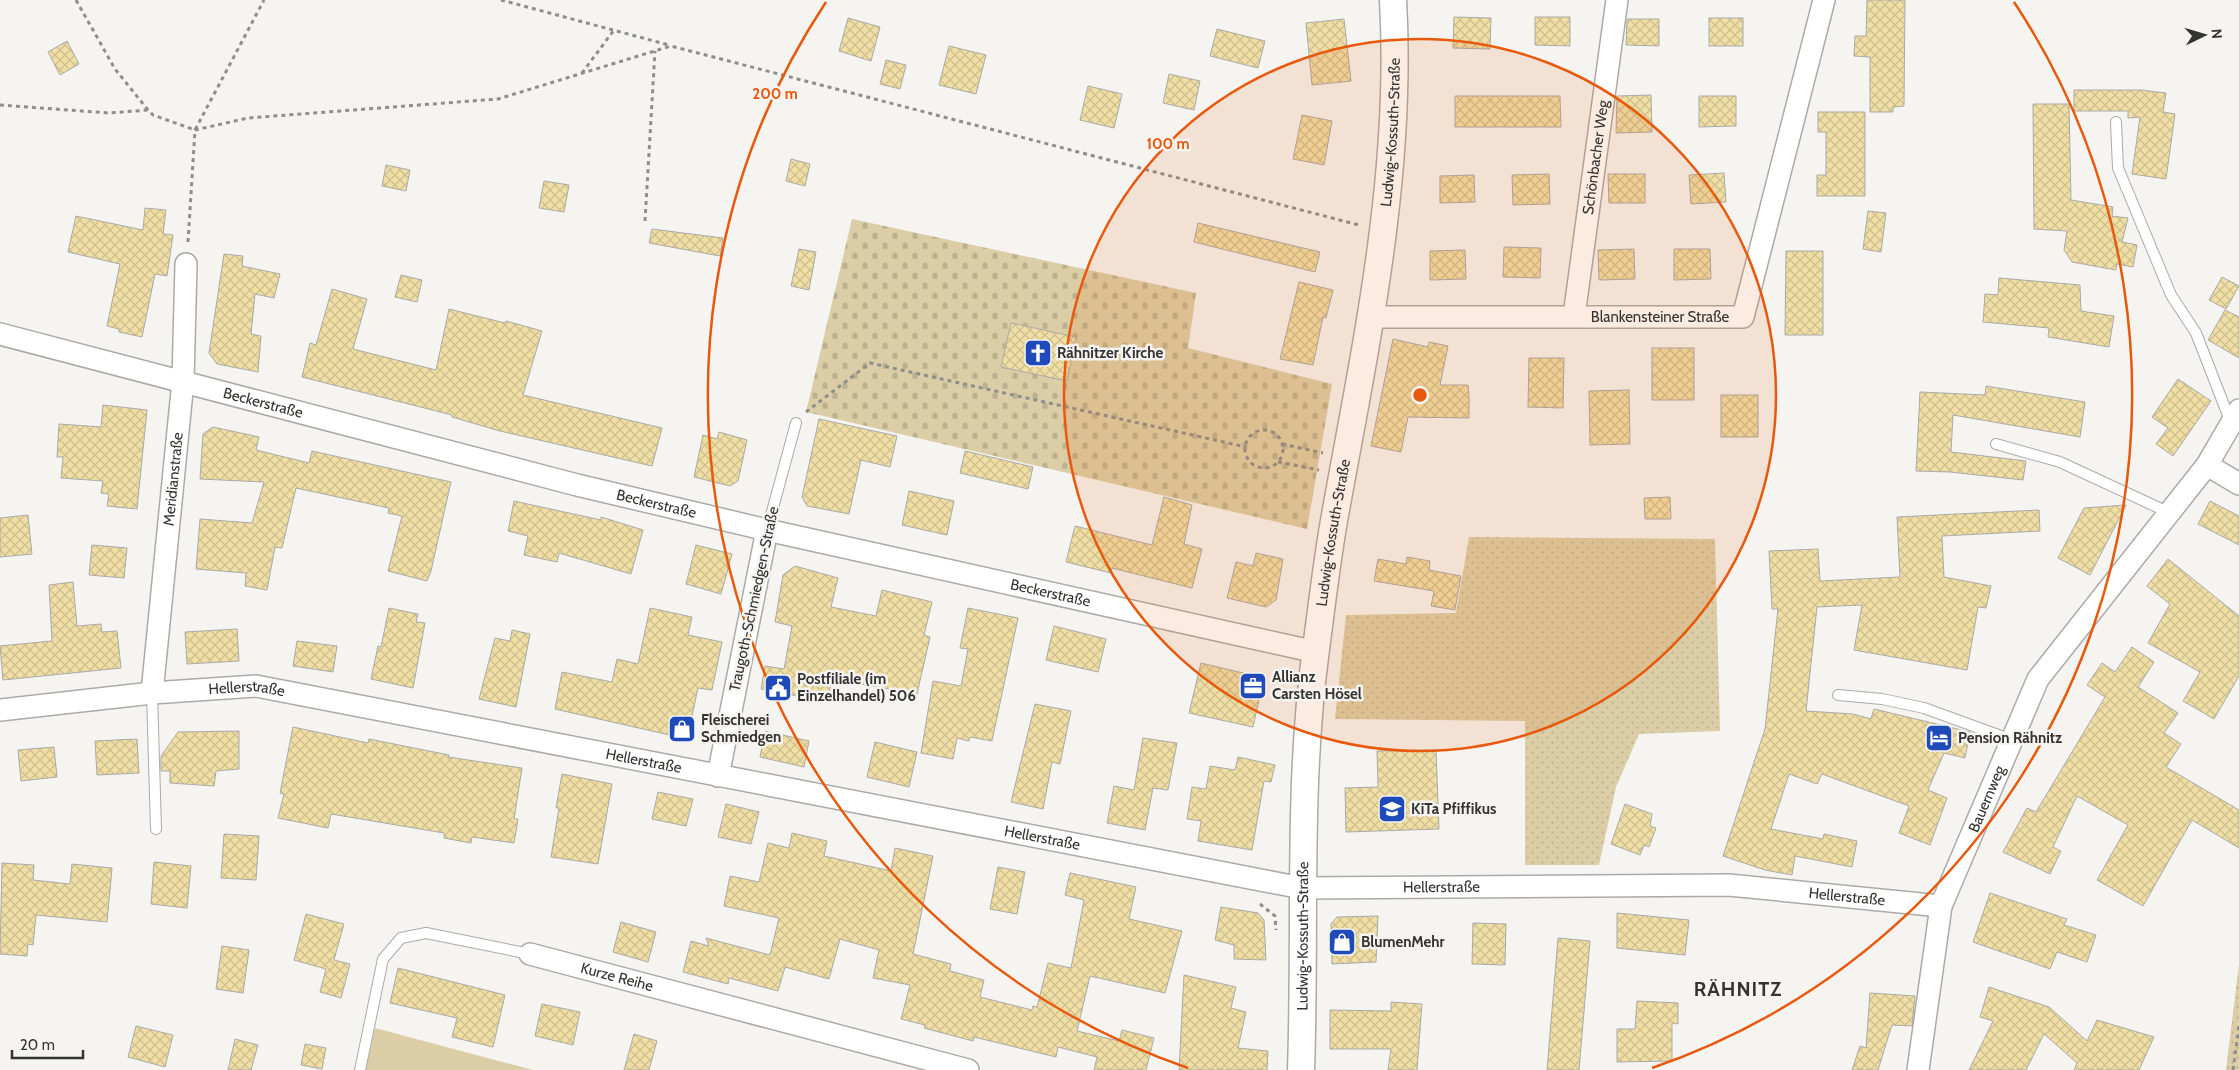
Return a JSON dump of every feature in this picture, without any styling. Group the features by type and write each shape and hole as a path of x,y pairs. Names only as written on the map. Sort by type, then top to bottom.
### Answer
{"street":[{"name":"Ludwig-Kossuth-Straße","path":"1301,1070 1302,888 1308,724 1334,518 1371,317 1384,232 1396,95 1393,0"},
{"name":"Schönbacher Weg","path":"1574,316 1616,0"},
{"name":"Blankensteiner Straße","path":"1371,317 1743,317 1824,0"},
{"name":"Meridianstraße","path":"152,693 183,381 186,264"},
{"name":"Beckerstraße","path":"0,334 578,484 767,530 1316,652"},
{"name":"Bauernweg","path":"1918,1070 1941,906 2038,679 2207,466 2235,417"},
{"path":"2207,466 2239,484"},
{"name":"Traugoth-Schmiedgen-Straße","path":"718,776 767,530"},
{"name":"Hellerstraße","path":"0,710 152,693 256,686 1302,888 1729,885 1941,906"},
{"name":"Kurze Reihe","path":"530,954 968,1070"}],"lane":[{"path":"2116,122 2118,168 2171,295 2196,334 2235,417"},
{"name":"Traugoth-Schmiedgen-Straße","path":"767,530 796,423"},
{"path":"1996,444 2060,462 2170,513"},
{"path":"152,693 156,830"},
{"path":"1838,695 1882,699 1924,708 2012,740"},
{"name":"Kurze Reihe","path":"360,1070 383,959 401,938 426,933 530,954"}],"path":[{"path":"76,0 115,69 148,110 153,115 195,130 248,118 498,99 671,46"},
{"path":"186,264 195,130 264,0"},
{"path":"501,0 1132,168 1384,232"},
{"path":"582,73 614,30"},
{"path":"645,221 655,51"},
{"path":"0,105 109,113 148,110"},
{"path":"796,423 798,417 870,363 1246,446"},
{"path":"1259,430 1270,430 1278,435 1282,444 1282,454 1278,462 1269,468 1258,468 1251,465 1246,456 1246,446 1251,437 1259,430"},
{"path":"1282,444 1326,453"},
{"path":"1278,462 1323,470"},
{"path":"2233,1070 2239,1026"}],"green space":[{"path":"852,219 1196,293 1188,348 1332,384 1307,529 806,412"},
{"path":"1469,537 1715,539 1720,731 1639,734 1616,787 1599,865 1525,865 1525,721 1335,719 1346,615 1456,613"},
{"path":"2239,964 2239,1070 2226,1070"},
{"path":"375,1028 533,1070 365,1070"}],"building":[{"path":"1867,0 1905,0 1904,106 1893,107 1893,112 1870,112 1870,57 1854,56 1855,36 1866,36"},
{"path":"1454,17 1491,18 1490,49 1453,48"},
{"path":"1535,17 1570,17 1570,46 1535,45"},
{"path":"848,18 880,27 871,61 839,51"},
{"path":"1709,18 1743,18 1743,46 1709,46"},
{"path":"1344,19 1351,81 1312,85 1306,23"},
{"path":"1627,19 1659,19 1659,46 1626,45"},
{"path":"1217,29 1265,41 1258,68 1210,56"},
{"path":"67,41 79,64 60,75 48,52"},
{"path":"949,46 986,55 976,94 939,85"},
{"path":"886,60 906,65 900,89 880,84"},
{"path":"1169,74 1200,81 1194,110 1163,103"},
{"path":"1088,86 1122,94 1114,128 1080,120"},
{"path":"2074,90 2141,90 2166,93 2163,112 2175,114 2166,179 2132,174 2140,117 2128,118 2128,111 2074,111"},
{"path":"1651,95 1652,132 1616,133 1617,96"},
{"path":"1455,96 1560,96 1561,127 1455,127"},
{"path":"1699,96 1736,96 1736,126 1699,127"},
{"path":"2033,104 2069,104 2071,200 2113,207 2112,216 2128,218 2122,242 2137,245 2133,267 2117,264 2116,270 2072,262 2064,250 2067,231 2034,229"},
{"path":"1818,112 1865,112 1865,196 1817,196 1817,175 1826,175 1826,132 1818,132"},
{"path":"1302,115 1332,121 1324,165 1293,159"},
{"path":"791,159 810,164 805,186 786,181"},
{"path":"386,165 410,170 406,191 382,186"},
{"path":"1724,173 1726,202 1691,204 1689,175"},
{"path":"1549,174 1550,204 1513,205 1512,175"},
{"path":"1608,174 1645,174 1645,203 1609,203"},
{"path":"1474,175 1475,202 1440,203 1440,176"},
{"path":"544,181 569,185 564,212 539,208"},
{"path":"145,208 166,210 163,234 173,235 167,276 155,274 142,337 119,332 119,329 107,326 120,264 68,252 76,216 143,230"},
{"path":"1868,211 1886,213 1881,252 1863,249"},
{"path":"1198,223 1320,252 1315,272 1194,242"},
{"path":"652,229 723,238 720,256 649,243"},
{"path":"1504,247 1541,248 1540,278 1503,277"},
{"path":"799,249 816,252 809,290 791,286"},
{"path":"1634,249 1635,279 1599,280 1598,250"},
{"path":"1674,249 1710,249 1711,279 1674,280"},
{"path":"1465,250 1466,279 1430,280 1430,251"},
{"path":"1786,251 1823,251 1823,335 1785,335"},
{"path":"224,254 243,256 242,266 280,274 274,298 255,294 251,334 261,336 258,372 217,364 209,353"},
{"path":"401,275 422,280 417,302 395,297"},
{"path":"2222,277 2239,286 2226,309 2209,300"},
{"path":"1999,278 2080,285 2081,311 2114,316 2109,347 2048,337 2049,328 1983,322 1985,294 1998,295"},
{"path":"1299,282 1333,290 1326,318 1323,317 1313,365 1280,359"},
{"path":"332,289 367,299 353,349 436,370 449,309 542,331 523,395 662,428 652,466 500,431 452,417 452,415 302,377 310,343 316,345"},
{"path":"2225,310 2239,317 2239,358 2208,340"},
{"name":"Rähnitzer Kirche","path":"1011,323 1076,337 1067,381 1001,367"},
{"path":"1393,339 1428,347 1429,342 1448,346 1440,385 1468,385 1469,396 1469,418 1408,417 1401,452 1371,446"},
{"path":"1652,348 1694,348 1694,400 1652,400"},
{"path":"1529,358 1564,358 1563,408 1528,407"},
{"path":"2178,379 2211,401 2173,456 2156,444 2168,428 2152,417"},
{"path":"1986,386 2085,402 2080,437 1953,415 1951,452 2026,461 2023,480 1950,472 1916,471 1920,392 1985,395"},
{"path":"1629,390 1630,444 1590,445 1589,391"},
{"path":"1721,395 1758,395 1758,437 1721,437"},
{"path":"103,405 147,410 137,509 107,506 109,494 101,493 103,481 61,478 63,457 57,457 59,424 101,427"},
{"path":"819,419 897,436 890,467 861,460 849,514 807,506 802,497"},
{"path":"213,427 259,437 256,450 309,463 312,451 451,482 431,571 427,581 388,571 402,516 388,513 389,508 296,488 282,548 275,547 267,590 245,586 246,573 196,569 200,519 252,523 264,482 200,479 203,434"},
{"path":"719,432 747,440 738,481 730,486 694,477 703,435 717,439"},
{"path":"965,451 1033,467 1028,489 960,473"},
{"path":"909,491 954,501 947,535 902,525"},
{"path":"1164,497 1192,505 1184,544 1202,549 1192,588 1112,568 1111,573 1066,562 1075,526 1152,545"},
{"path":"1670,497 1671,519 1645,519 1644,498"},
{"path":"514,501 601,520 601,517 643,530 631,574 559,553 557,562 524,555 528,536 508,531"},
{"path":"2210,501 2239,516 2239,545 2198,524"},
{"path":"2126,505 2090,575 2058,558 2084,508"},
{"path":"2039,510 2040,531 1942,536 1944,577 1991,586 1986,608 1978,607 1967,670 1854,650 1862,605 1817,607 1806,711 1853,714 1871,719 1874,709 1970,732 1965,758 1944,753 1928,790 1947,798 1930,845 1899,833 1909,806 1822,774 1817,784 1789,774 1771,829 1823,839 1824,834 1857,841 1852,867 1795,856 1792,875 1765,870 1723,856 1765,729 1778,609 1772,609 1769,551 1818,549 1820,581 1900,577 1897,517"},
{"path":"28,515 32,554 0,557 0,518"},
{"path":"92,545 127,548 124,578 89,575"},
{"path":"696,545 732,554 721,594 686,584"},
{"path":"1256,553 1283,559 1276,600 1266,607 1227,598 1236,562 1253,566"},
{"path":"1407,557 1430,561 1429,570 1461,576 1455,610 1431,606 1434,591 1374,581 1378,559 1406,564"},
{"path":"2168,559 2239,616 2239,676 2214,719 2183,701 2200,672 2148,643 2170,604 2147,586"},
{"path":"795,566 838,578 831,607 876,616 882,590 932,602 924,635 930,637 917,694 832,679 828,702 761,689 765,666 784,669 792,626 775,622 783,575"},
{"path":"73,582 77,626 101,624 102,632 117,631 121,668 3,680 0,646 52,641 49,585"},
{"path":"389,608 418,614 416,622 425,623 413,688 371,679 378,646 381,647"},
{"path":"650,608 692,617 688,635 722,642 712,690 698,688 687,739 555,709 562,672 612,682 617,659 638,664"},
{"path":"968,608 1018,618 992,741 970,737 969,741 957,738 953,759 921,753 933,681 961,686 968,649 960,648"},
{"path":"1054,626 1106,639 1098,672 1046,660"},
{"path":"237,629 239,661 187,664 185,632"},
{"path":"512,630 530,634 516,707 479,699 495,638 510,641"},
{"path":"297,641 337,646 333,672 293,666"},
{"path":"2132,647 2154,662 2138,687 2178,713 2164,733 2181,744 2166,767 2239,810 2239,848 2192,820 2143,906 2097,880 2128,825 2077,796 2053,847 2061,851 2050,874 2003,852 2027,808 2036,812 2105,697 2087,685 2102,663 2115,672"},
{"path":"1201,663 1264,678 1253,727 1189,713"},
{"path":"1035,704 1071,711 1060,764 1052,762 1043,809 1011,802"},
{"path":"293,727 368,743 369,739 449,755 448,757 522,768 514,819 518,819 514,843 472,837 471,843 444,838 444,833 331,814 328,828 278,818 284,794 280,793"},
{"path":"239,731 239,769 216,771 214,786 170,783 170,771 161,771 161,756 178,732"},
{"path":"765,731 809,741 804,767 760,757"},
{"path":"1143,738 1177,743 1168,790 1153,788 1145,830 1107,823 1114,786 1134,790"},
{"path":"137,739 139,773 97,775 95,741"},
{"path":"875,742 917,752 909,787 867,777"},
{"path":"54,747 57,777 21,781 18,750"},
{"name":"KiTa Pfiffikus","path":"1436,750 1439,829 1346,832 1345,788 1378,787 1377,751"},
{"path":"1238,757 1275,765 1271,782 1264,781 1252,850 1198,841 1201,821 1187,819 1192,787 1206,789 1210,766 1235,770"},
{"path":"562,774 612,784 598,864 551,857"},
{"path":"658,792 693,799 686,826 652,819"},
{"path":"726,804 759,812 751,844 718,837"},
{"path":"1625,804 1652,814 1650,826 1656,828 1649,847 1644,845 1640,855 1611,844"},
{"path":"792,833 827,841 824,856 891,871 895,848 933,856 913,954 951,964 950,971 984,980 980,997 1032,1010 1033,1006 1037,1007 1048,963 1071,968 1084,900 1065,895 1070,873 1136,887 1129,919 1182,931 1165,993 1090,976 1077,1031 1119,1041 1122,1030 1154,1038 1146,1070 1094,1070 1097,1057 1058,1047 1056,1057 974,1037 973,1041 924,1028 925,1025 901,1019 910,985 873,978 879,950 840,939 829,979 785,967 778,991 729,978 728,984 683,972 691,941 709,946 706,938 770,955 779,918 724,906 730,876 759,882 768,843 789,848"},
{"path":"224,834 259,836 256,880 221,878"},
{"path":"154,862 191,866 187,908 151,904"},
{"path":"2,863 34,865 33,880 70,884 72,864 112,868 107,922 36,915 33,945 28,944 27,956 0,954"},
{"path":"998,867 1025,872 1017,914 990,909"},
{"path":"1990,893 2067,919 2064,925 2096,935 2087,962 2057,952 2050,969 1973,942"},
{"path":"1221,907 1258,913 1264,920 1266,960 1234,959 1234,945 1215,940"},
{"path":"1617,913 1689,920 1685,955 1617,948"},
{"path":"306,914 344,924 334,960 350,964 341,998 320,992 326,969 294,960"},
{"path":"1378,916 1376,962 1332,964 1331,924 1337,917"},
{"path":"621,922 656,932 648,962 613,952"},
{"path":"1473,923 1506,924 1505,965 1472,964"},
{"path":"1558,938 1590,941 1579,1070 1547,1070"},
{"path":"222,946 249,950 243,993 216,989"},
{"path":"398,968 505,995 493,1047 452,1037 457,1018 390,1003"},
{"path":"1184,975 1236,987 1231,1008 1246,1012 1238,1048 1268,1051 1267,1070 1179,1070"},
{"path":"1989,987 2049,1007 2087,1041 2097,1020 2154,1037 2139,1070 2074,1070 2077,1063 2044,1034 2026,1070 1969,1070 1993,1021 1980,1017"},
{"path":"1870,993 1915,996 1912,1026 1892,1025 1878,1070 1852,1070 1860,1046 1866,1048"},
{"path":"1637,1001 1678,1003 1678,1024 1672,1023 1672,1061 1617,1062 1617,1029 1635,1029"},
{"path":"1391,1002 1422,1004 1417,1070 1388,1070 1391,1049 1330,1049 1330,1010 1391,1011"},
{"path":"542,1004 580,1012 573,1045 535,1036"},
{"path":"136,1026 173,1035 165,1067 128,1057"},
{"path":"634,1034 657,1041 649,1070 624,1070"},
{"path":"235,1039 258,1045 251,1070 228,1070"},
{"path":"305,1044 326,1048 322,1069 301,1065"}],"place":[{"name":"Rähnitzer Kirche","path":"1038,353"},
{"name":"Allianz Carsten Hösel","path":"1253,686"},
{"name":"Postfiliale (im Einzelhandel) 506","path":"778,688"},
{"name":"Fleischerei Schmiedgen","path":"682,729"},
{"name":"Pension Rähnitz","path":"1939,738"},
{"name":"KiTa Pfiffikus","path":"1392,809"},
{"name":"BlumenMehr","path":"1342,942"}],"district":[{"name":"RÄHNITZ","path":"1738,989"}]}
